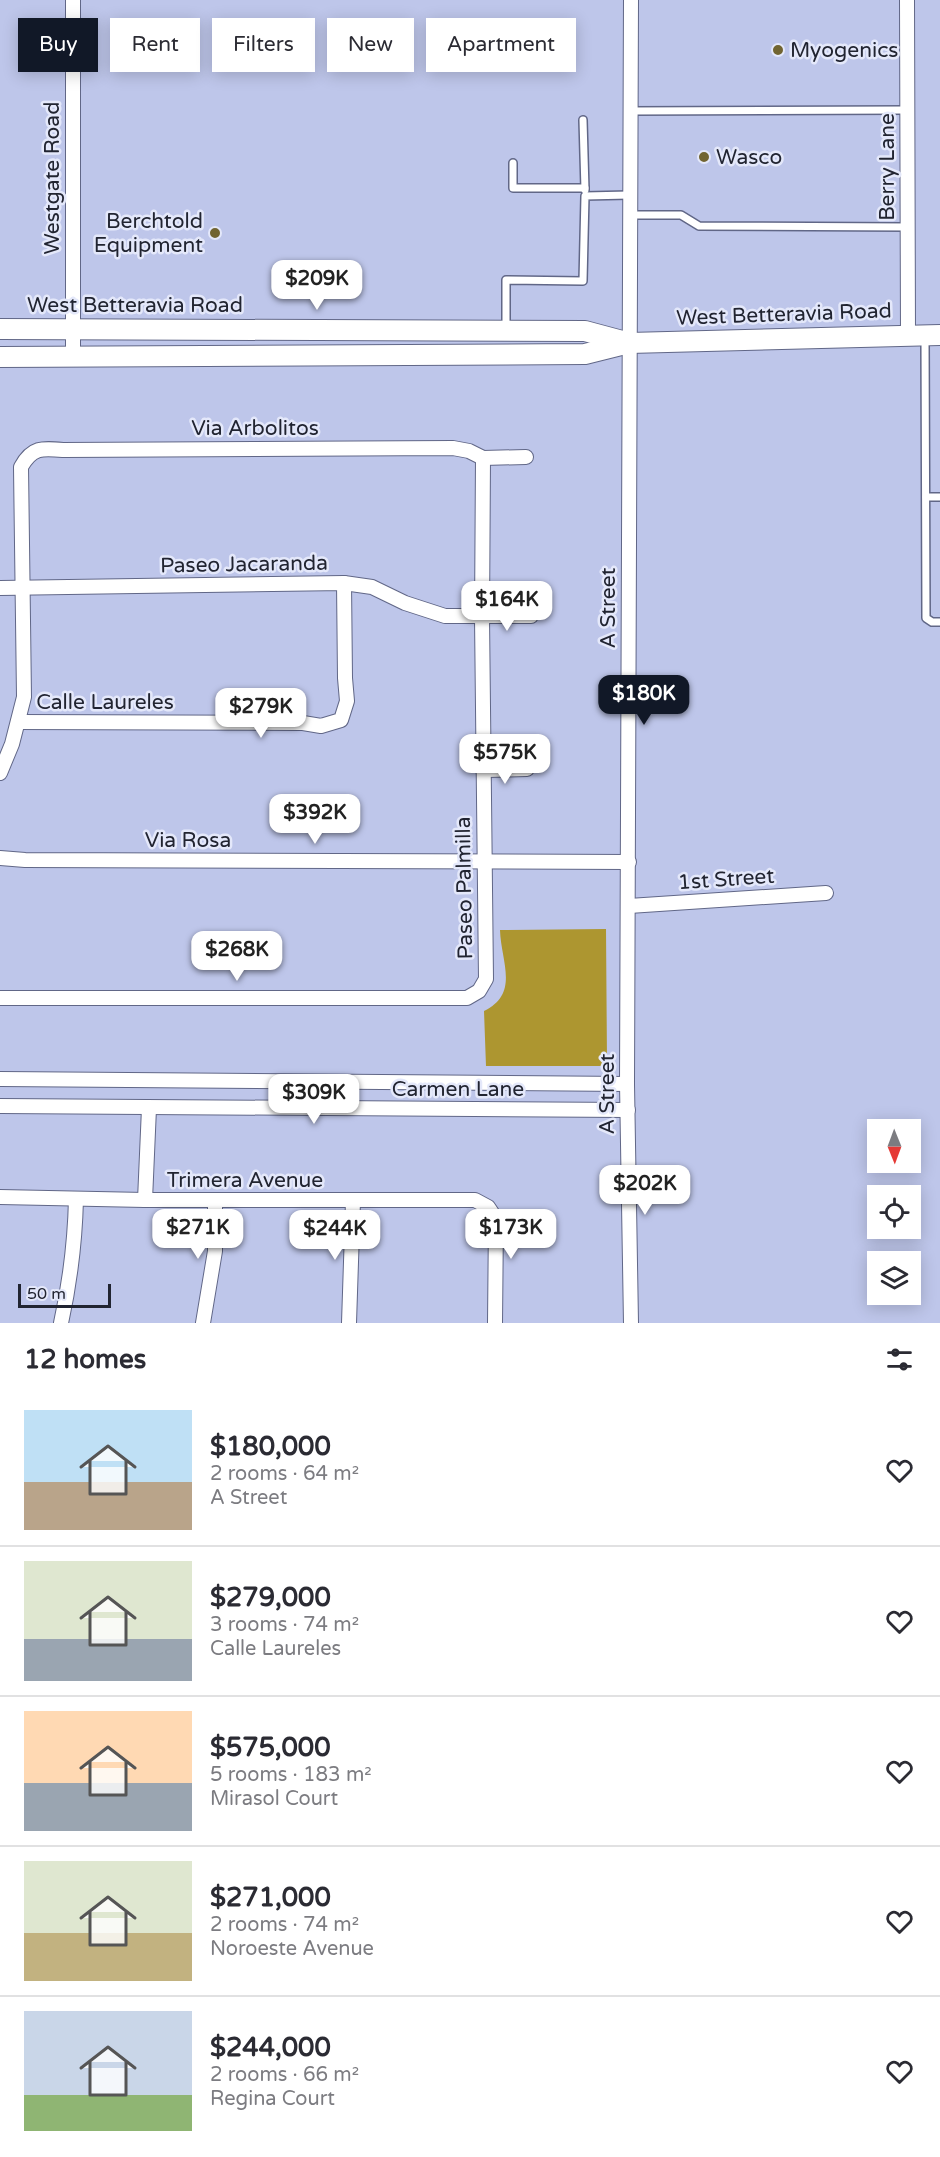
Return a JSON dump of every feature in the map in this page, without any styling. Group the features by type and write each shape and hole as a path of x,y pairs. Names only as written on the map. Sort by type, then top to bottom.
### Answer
{"street":[{"name":"Westgate Road","path":"73,0 73,357"},
{"name":"A Street","path":"631,0 627,1084 631,1323"},
{"name":"Berry Lane","path":"907,0 908,226 924,335"},
{"name":"West Betteravia Road","path":"0,329 585,331 629,343"},
{"name":"West Betteravia Road","path":"0,357 585,354 629,343 924,335"},
{"name":"Via Arbolitos","path":"23,588 21,467 28,455 43,448 63,450 453,448 469,451 483,458"},
{"path":"483,458 526,457"},
{"name":"Paseo Palmilla","path":"0,998 467,998 479,991 486,979 482,617 483,458"},
{"name":"Paseo Jacaranda","path":"0,588 344,584 372,587 405,603 446,616 531,616"},
{"name":"Calle Laureles","path":"18,722 303,723 321,726 341,720 347,701 344,584"},
{"path":"0,773 18,722 24,697 23,588"},
{"path":"483,770 527,769"},
{"name":"Via Rosa","path":"0,858 25,860 628,862"},
{"name":"1st Street","path":"629,906 826,893"},
{"name":"Carmen Lane","path":"0,1078 627,1084"},
{"name":"Carmen Lane","path":"0,1107 628,1110"},
{"path":"145,1200 149,1108"},
{"name":"Trimera Avenue","path":"0,1197 145,1200 475,1200 488,1207 496,1219 495,1323"},
{"path":"61,1323 70,1284 76,1199"},
{"path":"203,1323 215,1251 215,1200"},
{"path":"349,1323 353,1201"}],"lane":[{"path":"630,111 908,110"},
{"path":"506,331 506,280 583,281 585,192 583,120"},
{"path":"513,164 513,188 629,195"},
{"path":"630,215 681,215 699,226 908,226"},
{"path":"924,335 926,618 932,622 940,622"},
{"path":"926,497 940,497"}],"shaded area":[{"path":"606,929 607,1062 602,1066 486,1066 484,1011 495,1004 505,986 506,976 500,930"}],"place":[{"name":"Myogenics","path":"778,50"},
{"name":"Wasco","path":"704,157"},
{"name":"Berchtold Equipment","path":"215,233"}]}
